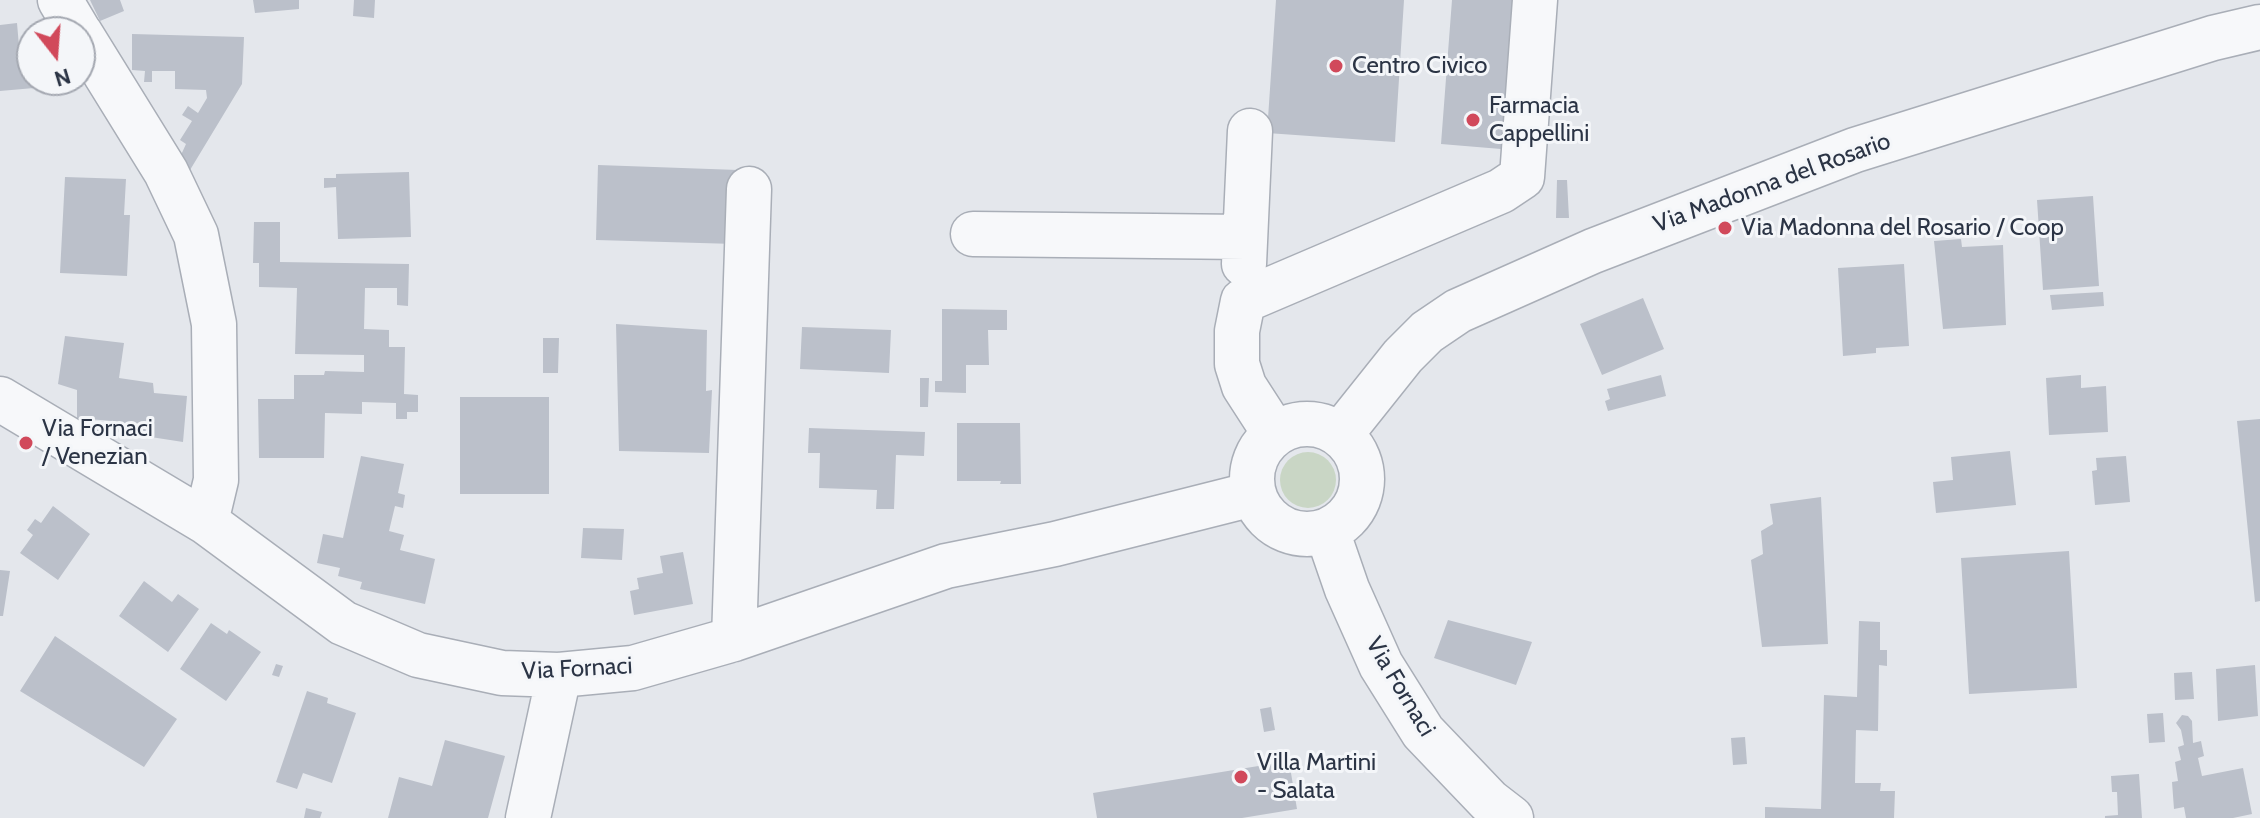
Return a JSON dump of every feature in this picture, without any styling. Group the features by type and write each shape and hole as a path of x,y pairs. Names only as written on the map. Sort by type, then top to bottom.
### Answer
{"street":[{"path":"1243,301 1501,191 1522,177 1535,0"},
{"name":"Via Madonna del Rosario","path":"1340,435 1403,356 1427,332 1458,311 1593,251 1855,150 2213,38 2260,27"},
{"path":"96,59 166,172 196,235 214,324 216,480 206,522"},
{"path":"1250,131 1243,301 1237,331 1237,364 1244,386 1275,434"},
{"path":"734,639 749,189"},
{"path":"973,234 1245,237"},
{"name":"Via Fornaci","path":"0,399 206,522 343,623 418,655 502,673 559,675 633,668 734,639 946,566 1055,544 1253,494"},
{"path":"1301,424 1315,424 1340,435 1358,457 1362,472 1362,487 1351,514 1327,531 1296,534 1282,529 1259,509 1253,494 1251,480 1257,453 1275,434 1301,424"},
{"name":"Via Fornaci","path":"1327,531 1347,589 1381,665 1423,732 1489,801 1511,818"},
{"path":"528,818 559,675"}],"green space":[{"path":"1308,452 1328,460 1336,480 1328,500 1308,508 1288,500 1280,480 1288,460"}],"building":[{"path":"90,0 120,0 124,11 100,21"},
{"path":"253,0 299,0 299,9 255,13"},
{"path":"354,0 375,0 374,18 353,16"},
{"name":"Centro Civico","path":"1276,0 1404,0 1395,142 1267,133"},
{"path":"1452,0 1513,0 1501,149 1441,144"},
{"path":"16,23 16,90 0,91 0,25"},
{"path":"132,34 244,37 242,84 190,170 181,155 186,144 180,140 192,121 182,115 188,106 198,113 207,98 206,90 175,89 175,71 152,71 152,82 144,82 145,71 132,70"},
{"path":"598,165 738,170 735,244 596,240"},
{"path":"409,172 411,237 338,239 336,187 324,188 324,178 336,178 336,174"},
{"path":"65,177 126,179 124,215 130,215 127,276 60,273"},
{"path":"1557,180 1567,180 1569,218 1556,218"},
{"path":"2093,196 2099,286 2043,290 2037,200"},
{"path":"254,222 280,222 280,262 409,264 408,306 397,305 397,288 365,288 364,329 389,330 389,347 405,347 404,394 418,395 418,412 407,412 407,419 396,419 396,403 362,402 362,414 325,413 324,458 259,458 258,399 294,399 294,375 324,375 325,371 364,372 364,355 295,354 297,288 259,287 259,263 253,263"},
{"path":"1961,239 1962,247 2003,245 2006,325 1943,329 1934,241"},
{"path":"1904,264 1909,346 1876,348 1876,353 1843,356 1838,268"},
{"path":"2103,292 2104,306 2052,310 2050,295"},
{"path":"1643,298 1664,349 1602,375 1580,324"},
{"path":"942,309 1007,310 1007,330 988,330 989,365 966,365 966,393 935,392 935,381 942,381"},
{"path":"616,324 707,330 706,391 712,390 709,453 619,451"},
{"path":"802,327 891,330 889,373 800,369"},
{"path":"65,336 124,343 119,378 153,383 154,393 187,396 183,442 112,431 112,421 77,418 77,390 58,384"},
{"path":"543,338 559,338 558,373 543,373"},
{"path":"1661,375 1666,396 1608,411 1605,401 1610,399 1607,389"},
{"path":"2081,375 2081,388 2106,386 2108,432 2049,435 2046,378"},
{"path":"920,378 929,378 928,407 920,407"},
{"path":"460,397 549,397 549,494 460,494"},
{"path":"2260,419 2260,601 2255,602 2237,421"},
{"path":"957,423 1020,423 1021,484 957,481"},
{"path":"809,428 925,432 924,456 896,455 894,509 876,509 877,490 819,488 820,453 808,453"},
{"path":"2010,451 2016,505 1936,513 1933,482 1953,480 1951,457"},
{"path":"361,456 404,464 398,493 405,495 403,508 395,506 389,531 404,535 400,550 435,559 425,604 360,589 362,582 338,576 340,568 317,563 323,534 343,538"},
{"path":"2126,456 2130,502 2095,505 2092,471 2097,470 2096,458"},
{"path":"1821,497 1828,644 1762,647 1751,560 1763,554 1761,531 1773,524 1770,504"},
{"path":"53,506 90,534 58,580 20,553 33,535 27,530 35,519 41,523"},
{"path":"583,528 624,529 622,560 581,558"},
{"path":"2069,551 2077,688 1969,694 1961,558"},
{"path":"683,552 693,604 634,615 630,591 639,589 637,578 663,573 660,556"},
{"path":"0,570 10,571 3,616 0,616"},
{"path":"144,581 172,602 178,594 199,609 168,652 119,616"},
{"path":"1448,620 1532,642 1516,685 1434,658"},
{"path":"1859,621 1880,622 1880,650 1887,650 1887,666 1879,665 1878,731 1856,730 1855,783 1881,783 1880,791 1895,791 1894,818 1765,818 1765,807 1821,809 1824,695 1857,697"},
{"path":"211,623 227,634 229,630 261,652 226,701 180,669"},
{"path":"55,636 177,719 144,767 20,691"},
{"path":"276,664 283,666 279,677 272,675"},
{"path":"2255,665 2258,716 2218,721 2216,669"},
{"path":"2192,672 2194,699 2175,700 2174,673"},
{"path":"307,691 328,698 327,703 356,713 332,783 303,773 297,789 276,782"},
{"path":"1271,707 1275,730 1264,732 1260,709"},
{"path":"2163,713 2165,742 2149,743 2147,714"},
{"path":"2182,715 2192,721 2193,743 2201,741 2204,756 2198,758 2202,776 2243,768 2252,814 2233,818 2186,818 2184,807 2174,809 2172,782 2178,781 2175,762 2181,760 2178,747 2184,745 2176,723"},
{"path":"1745,737 1747,764 1733,765 1731,738"},
{"path":"445,740 505,756 488,818 388,818 399,777 432,786"},
{"name":"Villa Martini - Salata","path":"1289,761 1297,809 1242,818 1097,818 1093,793"},
{"path":"2139,774 2142,818 2105,818 2118,815 2117,792 2112,792 2111,776"},
{"path":"306,808 322,812 320,818 304,818"}],"place":[{"name":"Centro Civico","path":"1336,66"},
{"name":"Farmacia Cappellini","path":"1473,120"},
{"name":"Via Madonna del Rosario / Coop","path":"1725,228"},
{"name":"Via Fornaci / Venezian","path":"26,443"},
{"name":"Villa Martini - Salata","path":"1241,777"}]}
